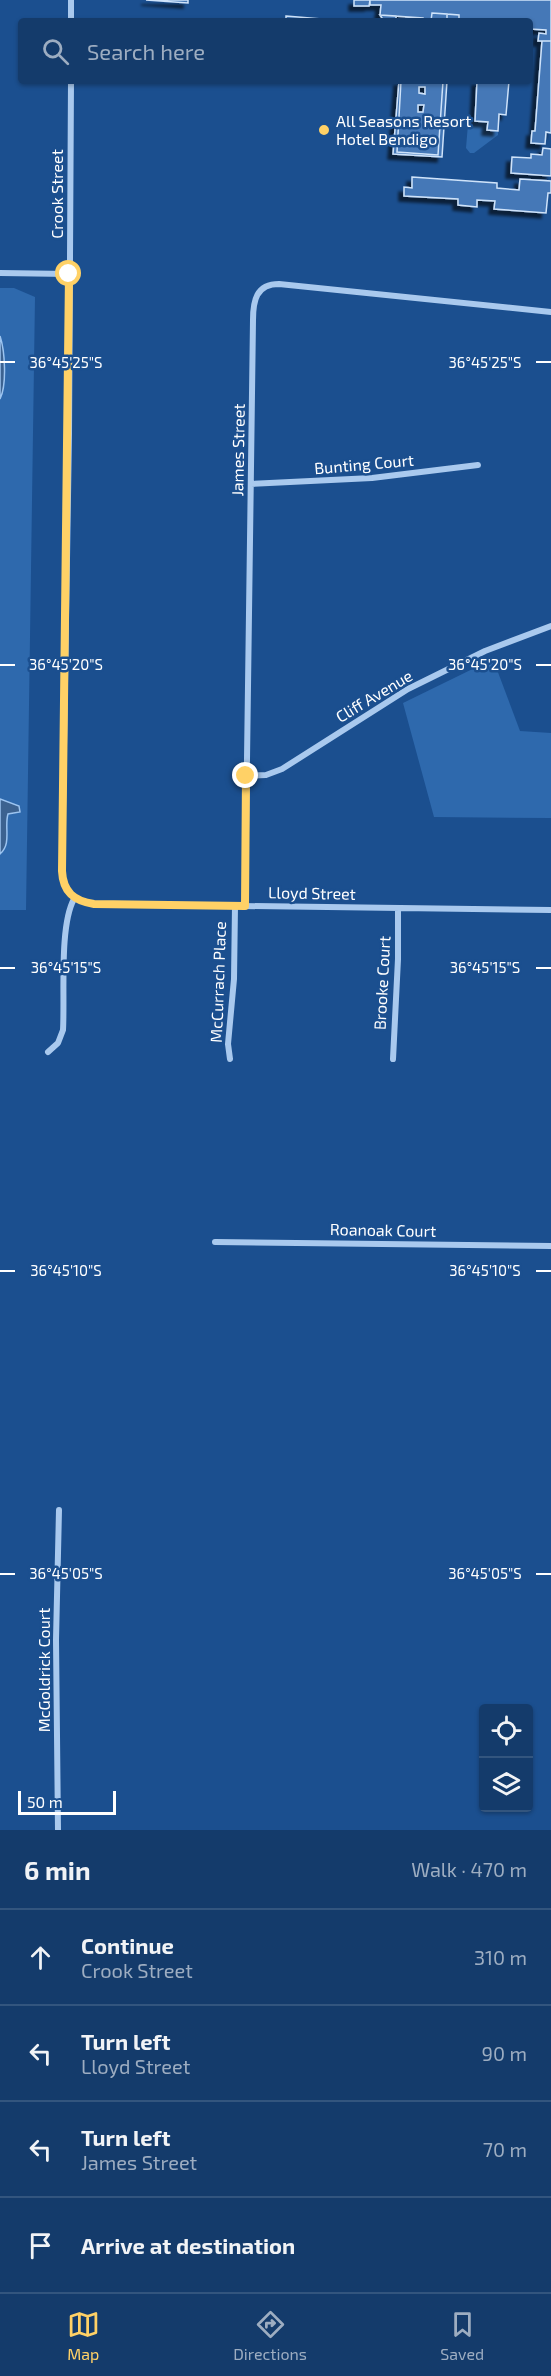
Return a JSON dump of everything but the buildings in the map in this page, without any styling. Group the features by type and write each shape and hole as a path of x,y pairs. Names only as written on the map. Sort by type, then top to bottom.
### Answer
{"street":[{"path":"70,0 71,18"},
{"name":"Crook Street","path":"71,84 62,871 65,887 74,899"},
{"path":"0,273 69,274"},
{"name":"James Street","path":"245,906 253,306 258,292 264,286 279,284 551,312"},
{"name":"Bunting Court","path":"251,484 372,478 478,465"},
{"name":"Cliff Avenue","path":"246,776 266,775 282,769 408,689 485,651 551,626"},
{"path":"48,1052 58,1043 63,1030 66,922 74,899"},
{"name":"Lloyd Street","path":"74,899 94,904 551,910"},
{"name":"McCurrach Place","path":"230,1059 235,906"},
{"name":"Brooke Court","path":"393,1059 398,967 398,908"},
{"name":"Roanoak Court","path":"215,1242 551,1246"},
{"name":"McGoldrick Court","path":"58,1830 56,1640 59,1510"}],"shaded area":[{"path":"473,120 488,122 488,130 498,131 498,135 474,153 470,153 466,148 468,124"},
{"path":"0,288 14,288 35,297 26,910 0,910"},
{"path":"0,336 3,350 4,385 0,399"},
{"path":"493,659 520,731 551,733 551,818 434,817 403,703"},
{"path":"0,799 19,806 20,812 8,814 6,845 0,854"}],"place":[{"name":"All Seasons Resort Hotel Bendigo","path":"324,130"}],"route":[{"path":"69,274 69,434 62,871 67,892 74,899 94,904 245,906 246,776"}]}
